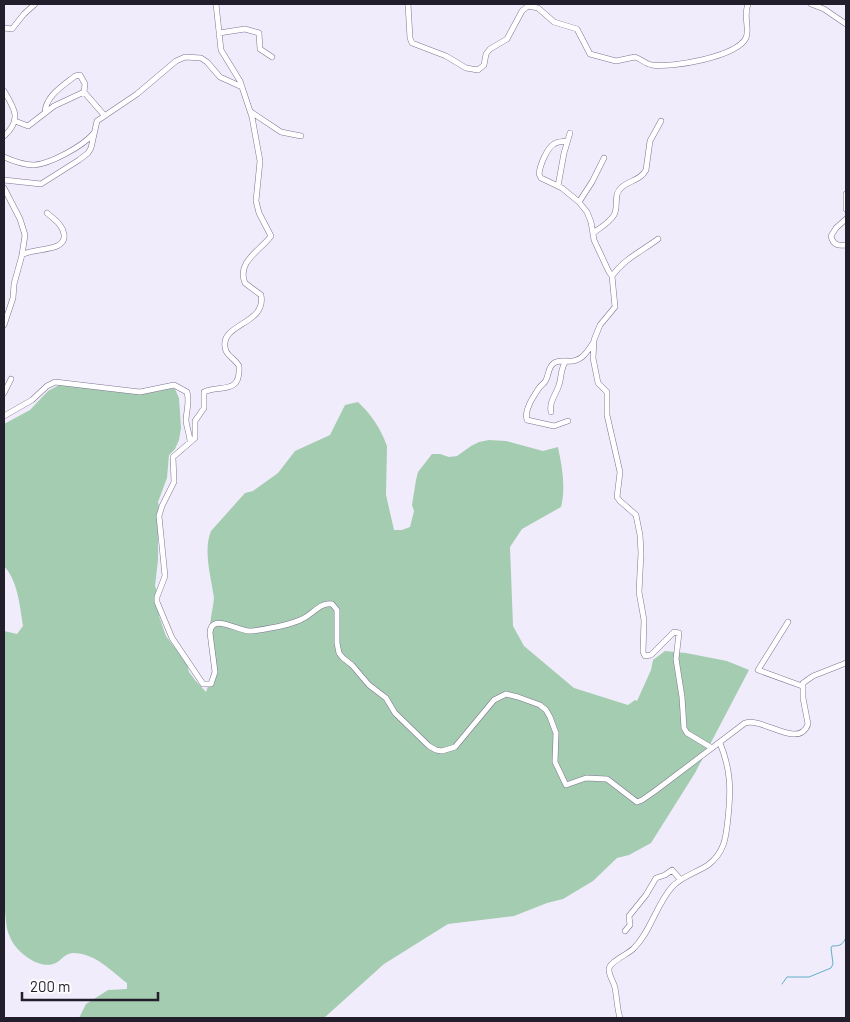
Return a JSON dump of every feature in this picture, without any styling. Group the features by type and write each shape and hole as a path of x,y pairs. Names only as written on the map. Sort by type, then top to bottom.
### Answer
{"street":[{"path":"4,28 12,29 35,4"},
{"path":"216,4 223,56 243,88 250,112 260,162 257,208 270,236 252,253 247,261 243,276 245,284 261,296 262,304 253,318 227,336 225,343 227,353 239,366 238,379 226,389 207,390 204,392 204,408 195,419 195,435 173,457 174,482 160,511 159,520 165,576 156,599 172,638 204,685 212,683 215,672 210,633 214,624 224,623 242,630 251,631 298,621 324,604 328,604 337,610 336,643 339,653 369,685 386,698 395,714 429,746 436,750 447,750 457,746 494,700 506,694 534,702 546,710 556,733 555,762 566,785 586,778 608,779 633,800 639,801 655,792 744,724 756,722 789,734 798,734 804,731 808,724 802,686 806,680 813,676 846,663"},
{"path":"408,4 412,43 446,56 466,68 474,70 480,69 484,65 486,54 490,50 507,39 527,5 538,8 554,22 577,29 590,54 616,61 635,57 649,65 656,66 706,60 743,42 747,34 745,14 748,4"},
{"path":"811,4 824,6 846,24"},
{"path":"219,33 245,29 259,32 260,49 272,58"},
{"path":"4,180 41,184 85,156 91,148 97,121 137,94 176,61 185,57 201,58 220,77 243,88"},
{"path":"45,113 47,104 53,94 75,76 80,75 84,82 84,92 104,115"},
{"path":"4,92 14,110 15,121 14,126 4,136"},
{"path":"15,121 23,126 28,126 54,106 84,92"},
{"path":"250,112 281,132 301,136"},
{"path":"593,233 603,226 614,214 619,190 627,184 638,180 644,174 647,166 650,141 661,121"},
{"path":"558,186 570,133"},
{"path":"4,157 25,164 42,164 68,152 87,141 94,134"},
{"path":"567,141 557,142 552,146 539,171 541,178 558,186 587,212 602,258 612,276 615,307 600,325 594,340 584,356 578,360 557,361 550,367 546,382 538,389 526,410 528,421 554,426 568,421"},
{"path":"578,202 592,182 604,158"},
{"path":"4,188 25,231 10,312 4,325"},
{"path":"846,194 846,210"},
{"path":"22,255 34,250 56,247 62,243 64,237 62,226 47,214"},
{"path":"846,219 836,228 831,236 833,242 837,245 846,245"},
{"path":"612,276 630,257 658,239"},
{"path":"594,340 593,358 598,382 607,392 607,415 620,472 617,497 636,515 640,535 639,592 644,620 642,652 645,656 651,655 674,632 679,633 676,660 682,697 684,726 687,733 712,748"},
{"path":"550,412 550,403 558,388 561,368 566,361"},
{"path":"4,393 11,379"},
{"path":"4,416 32,400 47,386 55,382 140,392 174,385 187,392 189,398 186,421 190,442"},
{"path":"788,622 758,670 802,686"},
{"path":"620,1018 615,988 609,970 610,965 635,948 646,933 666,895 680,879 708,865 718,855 726,840 730,804 730,782 720,743"},
{"path":"625,931 630,925 629,916 646,895 656,878 672,870 680,879"}],"green space":[{"path":"59,385 133,393 167,387 175,389 179,398 181,428 175,449 169,455 167,478 158,502 160,511 158,518 158,560 155,586 158,594 159,616 166,636 187,664 189,672 206,692 214,658 210,621 214,598 208,555 211,531 245,493 253,491 278,473 295,451 330,435 345,405 358,402 375,422 385,440 387,446 386,495 394,530 410,527 414,511 412,505 418,472 432,454 449,457 457,456 479,442 489,440 506,441 543,451 558,447 563,484 561,507 522,529 510,547 513,626 524,646 574,688 628,705 635,700 637,701 651,670 653,660 665,651 727,661 749,670 695,773 651,843 629,855 617,858 593,881 563,899 514,916 448,924 384,964 324,1018 79,1018 86,1004 108,990 127,989 127,983 96,959 81,954 70,953 56,963 47,965 28,958 17,948 8,933 4,903 4,631 17,634 23,626 15,587 9,572 4,566 4,424 30,410 48,391"}],"waterway":[{"path":"782,984 787,977 809,977 831,968 833,964 831,948 844,942 846,937"}]}
